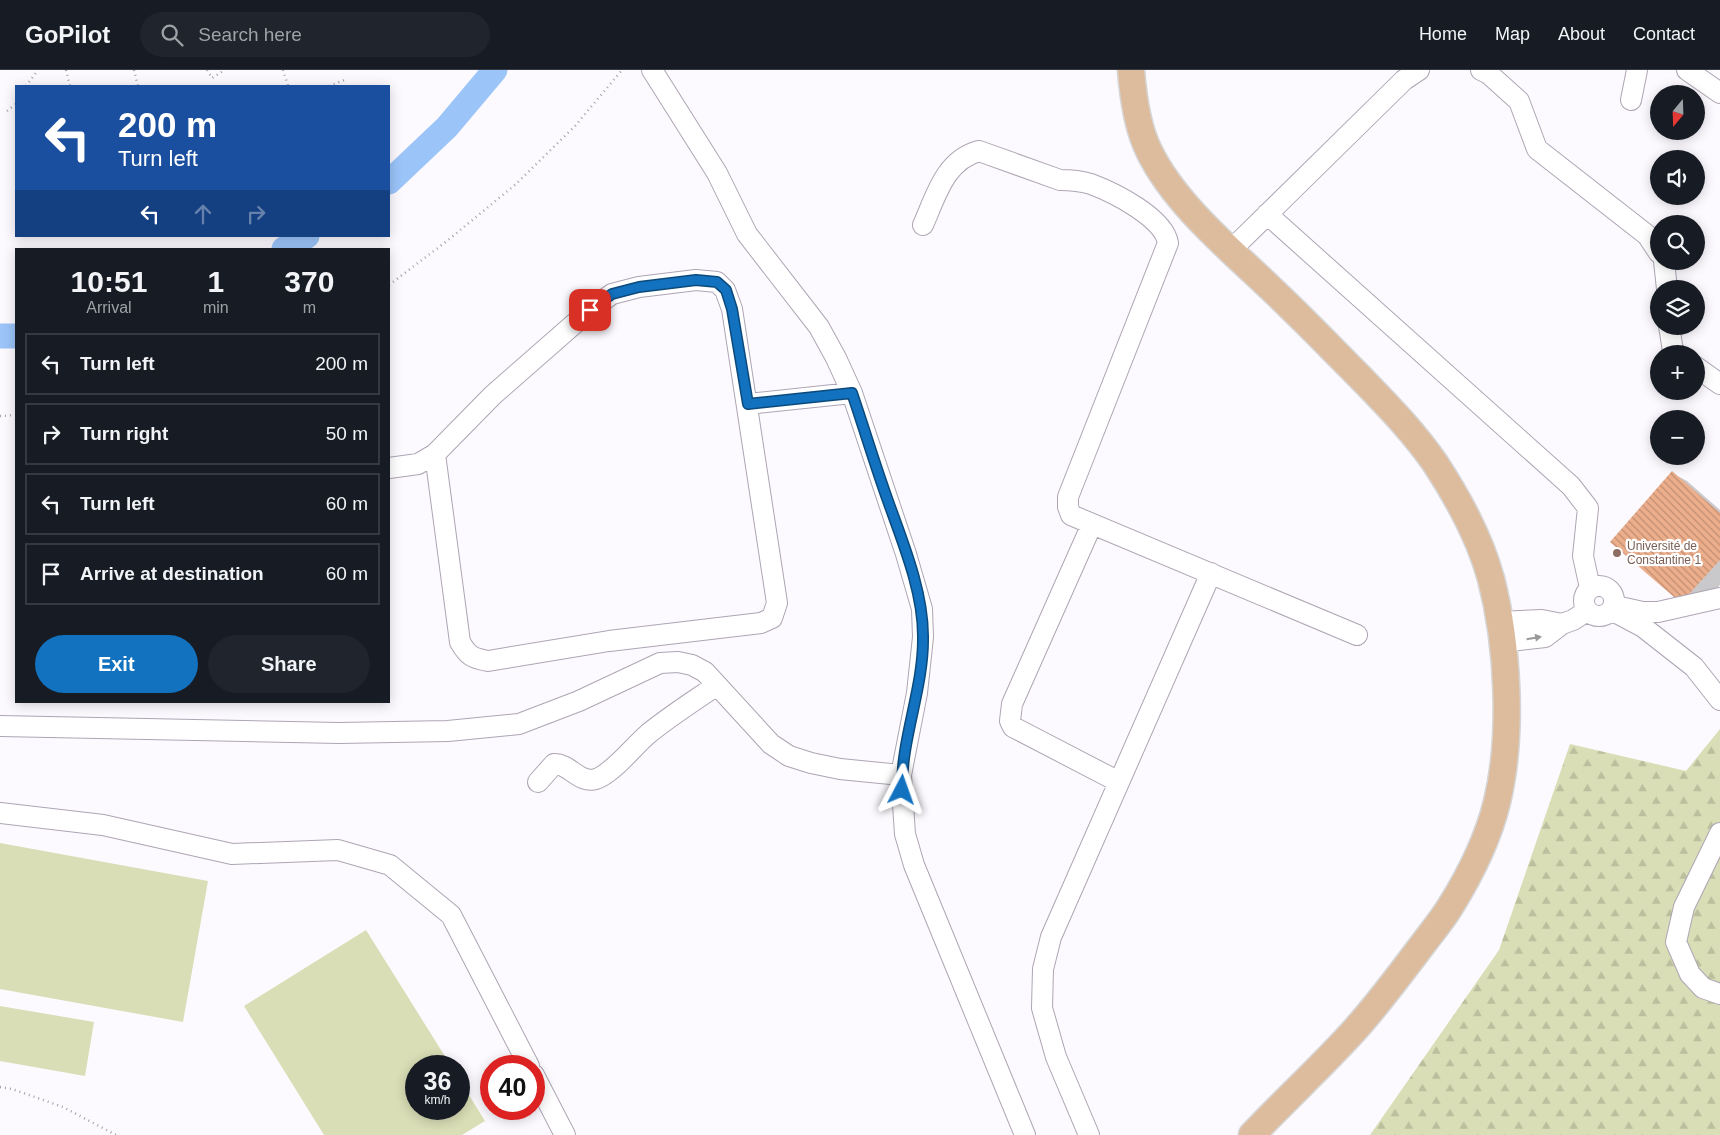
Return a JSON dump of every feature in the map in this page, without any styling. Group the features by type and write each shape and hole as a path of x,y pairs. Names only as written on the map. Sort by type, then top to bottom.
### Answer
{"main road":[{"path":"1131,70 1135,108 1148,150 1170,186 1202,223 1287,304 1398,417 1433,461 1456,498 1476,538 1491,578 1501,632 1506,686 1505,742 1502,771 1497,802 1473,865 1449,909 1406,967 1358,1026 1252,1135"}],"street":[{"path":"652,70 717,173 747,234 819,327 852,393 906,554 922,609 924,637 918,684 901,775 905,834 914,865 1024,1135"},
{"path":"1231,250 1404,80 1419,70"},
{"path":"1480,70 1489,74 1519,101 1537,149 1647,235 1650,240"},
{"path":"1631,100 1637,70"},
{"path":"1687,70 1720,93"},
{"path":"923,225 945,176 957,161 979,151 1060,180 1074,180 1090,184 1136,207 1167,234 1168,243 1068,497 1068,507 1071,514 1356,634"},
{"path":"1267,214 1570,486 1584,502 1588,508 1584,556 1590,588"},
{"path":"390,468 418,464 434,454 493,395 590,310 612,294 639,287 696,280 717,282 726,290 732,309 748,404 777,603 772,618 761,623 610,641 488,661 475,659 466,652 460,642 434,454"},
{"path":"1705,373 1720,384"},
{"path":"748,404 852,393"},
{"path":"1092,524 1012,704 1010,721 1013,727 1119,782"},
{"path":"1088,1135 1056,1057 1042,1008 1043,969 1051,937 1211,573"},
{"path":"1595,586 1606,587 1613,595 1612,608 1607,614 1596,616 1587,611 1583,602 1586,591 1595,586"},
{"path":"1612,608 1658,612 1720,598"},
{"path":"1612,608 1643,627 1694,667 1720,700"},
{"path":"1501,632 1545,636 1562,624 1573,620 1587,611"},
{"path":"0,726 339,733 448,731 519,724 579,701 660,663 678,662 692,665 705,672 771,744 789,756 811,764 840,769 901,775"},
{"path":"538,782 554,764 560,764 588,780 596,779 612,768 648,734 717,684"},
{"path":"0,813 103,825 232,854 338,850 390,865 451,915 523,1055"},
{"path":"1720,833 1684,907 1676,942 1690,974 1703,988 1720,994"},
{"path":"545,1096 565,1135"}],"path":[{"path":"27,85 38,70"},
{"path":"66,70 70,85"},
{"path":"134,70 138,85"},
{"path":"207,70 212,78 226,70"},
{"path":"283,70 288,85"},
{"path":"390,284 447,241 516,184 575,126 622,70"},
{"path":"332,85 347,80"},
{"path":"7,111 15,105"},
{"path":"0,416 15,415"},
{"path":"0,1087 63,1107 116,1135"}],"green space":[{"path":"1720,729 1720,1135 1370,1135 1499,950 1570,744 1686,771"},
{"path":"0,843 208,881 183,1022 0,989"},
{"path":"366,930 444,1055 405,1055 405,1120 470,1120 470,1097 480,1113 480,1120 485,1121 462,1135 324,1135 244,1006"},
{"path":"0,1006 94,1022 85,1076 0,1061"}],"building":[{"path":"1672,471 1720,513 1720,560 1681,603 1610,542"}],"waterway":[{"path":"390,181 447,127 495,70"},
{"path":"286,248 305,237"},
{"path":"0,336 15,336"}],"place":[{"name":"Université de Constantine 1","path":"1617,553"}],"route":[{"path":"590,310 612,294 639,287 696,280 717,282 726,290 732,309 748,404 852,393 906,554 922,609 924,637 917,693 901,775 902,790"}]}
